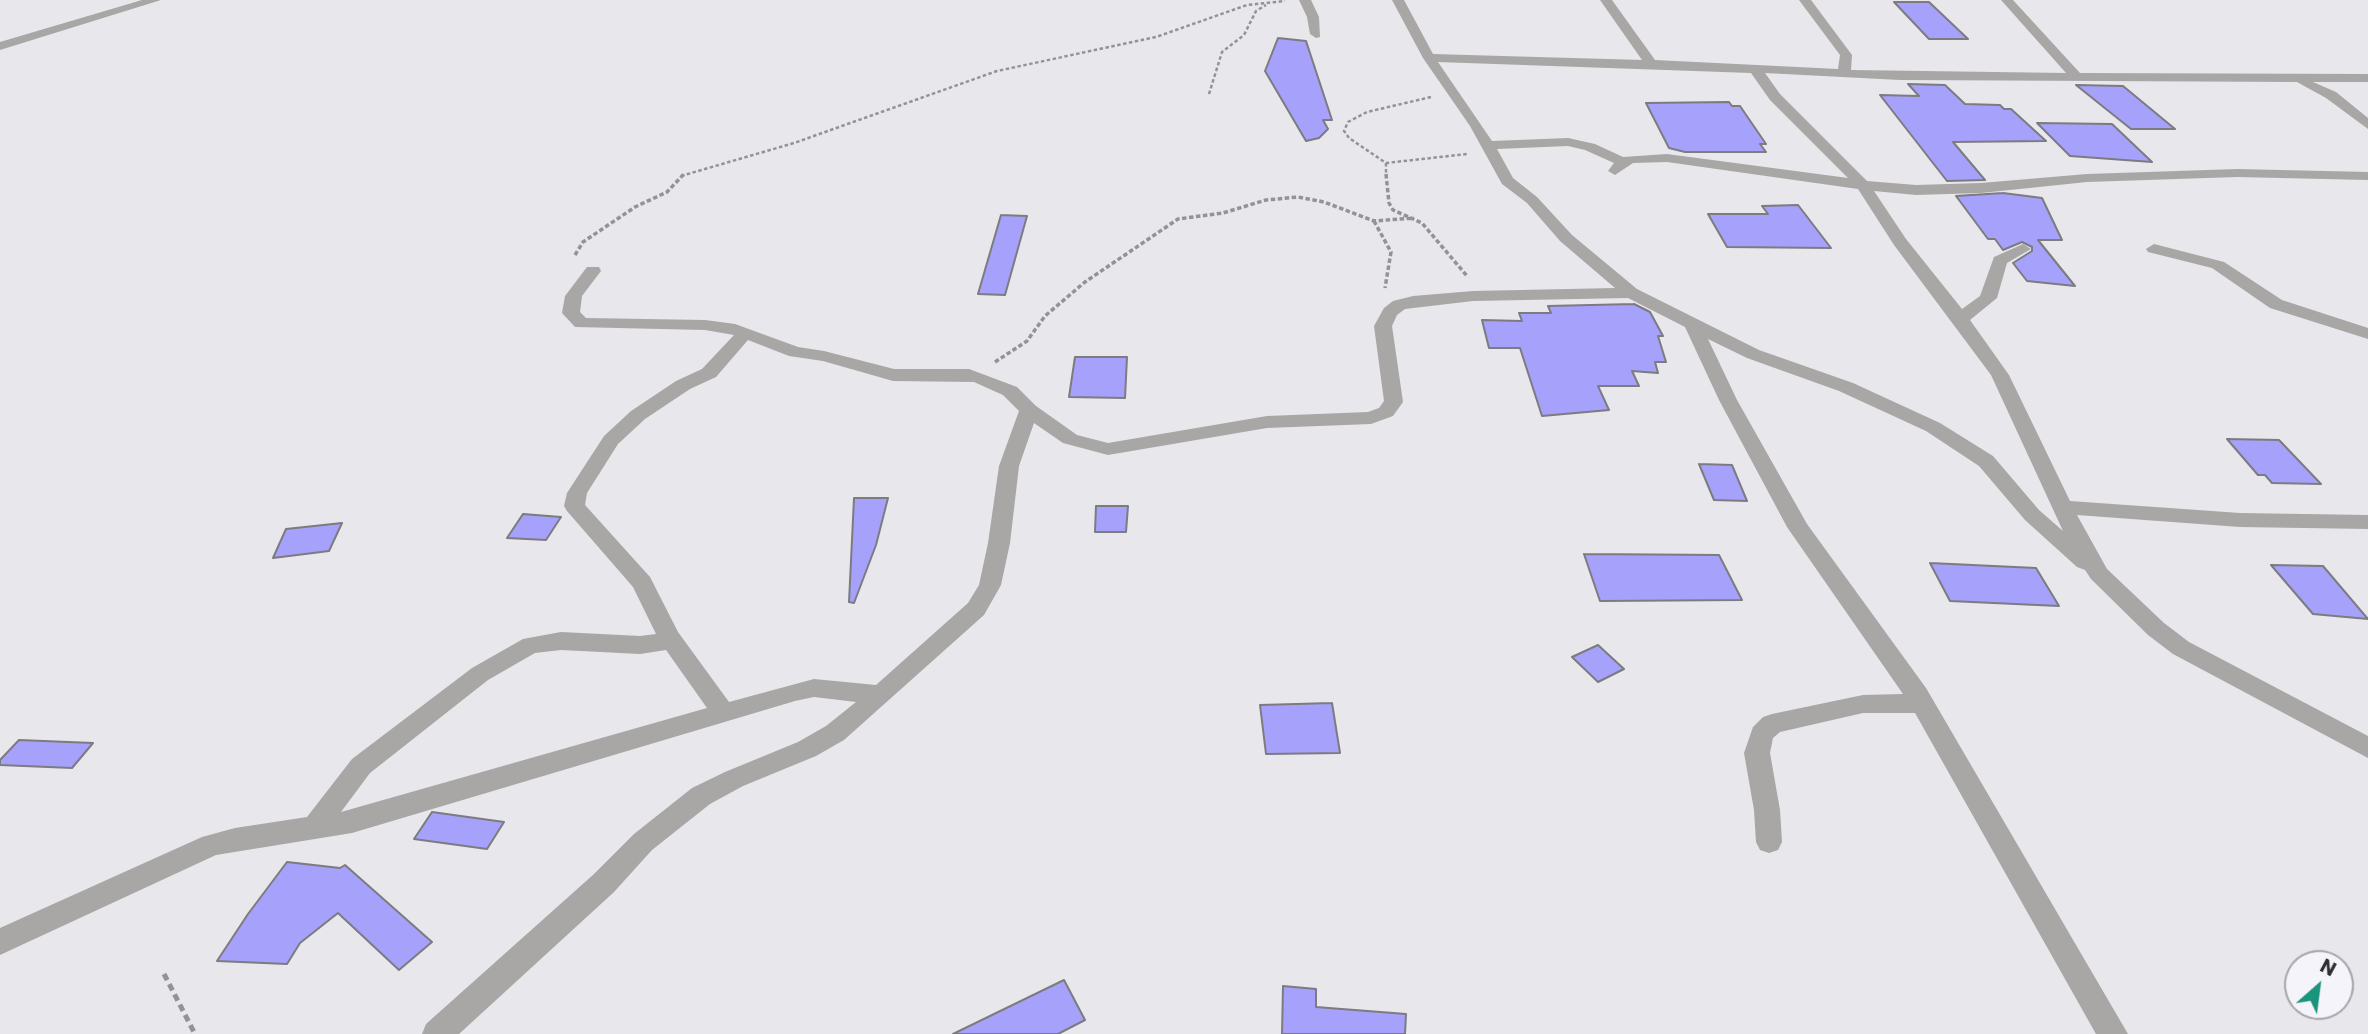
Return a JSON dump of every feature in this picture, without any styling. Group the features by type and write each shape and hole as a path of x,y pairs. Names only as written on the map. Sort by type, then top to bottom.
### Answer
{"street":[{"path":"0,46 155,0"},
{"path":"1305,0 1313,17 1316,34"},
{"path":"1398,0 1429,58 1477,126 1507,181 1532,200 1566,238 1631,293 1753,355 1866,396 1944,433 1986,461 2032,515 2156,629 2181,648 2368,748"},
{"path":"1606,0 1651,64"},
{"path":"1805,0 1846,55 1844,74"},
{"path":"2007,0 2075,75"},
{"path":"1429,58 1651,64 1844,74 2368,78"},
{"path":"1755,69 1775,97 1863,185 1900,242 2000,375 2063,508 2099,574"},
{"path":"2294,78 2331,95 2368,125"},
{"path":"1488,147 1568,142 1590,147 1619,166 1667,158 1916,190 1981,188 2087,178 2224,174 2368,176"},
{"path":"1960,319 1988,298 2000,260 2023,249"},
{"path":"2154,249 2218,265 2276,304 2368,334"},
{"path":"593,271 574,296 571,313 581,323 705,325 746,331 795,352 824,356 893,375 969,375 1010,391 1029,410 1070,439 1108,449 1267,422 1371,418 1386,412 1394,402 1384,326 1393,307 1413,301 1483,296 1631,293"},
{"path":"1693,325 1728,400 1798,527 1848,594 1921,703 2113,1034"},
{"path":"724,713 672,640 642,583 574,506 577,493 611,440 638,415 683,385 709,373 746,331"},
{"path":"437,1034 604,883 643,842 701,796 734,779 807,749 835,733 976,609 990,585 999,543 1009,466 1029,410"},
{"path":"2063,508 2240,520 2368,522"},
{"path":"316,826 361,766 480,674 513,654 531,646 561,641 640,645 672,640"},
{"path":"0,942 211,845 352,822 814,688 881,695"},
{"path":"1769,842 1767,810 1757,753 1762,734 1772,724 1863,704 1921,703"}],"path":[{"path":"1242,0 1252,4"},
{"path":"575,255 583,242 635,207 667,192 682,175 794,143 974,78 1015,66 1156,37 1252,4 1290,0"},
{"path":"1209,94 1222,52 1244,35 1256,11 1270,3"},
{"path":"1453,93 1386,106 1348,122 1344,131 1349,138 1386,163 1453,157 1488,147"},
{"path":"1386,163 1385,184 1389,203 1398,214 1414,218 1428,228 1483,296"},
{"path":"954,375 1006,357 1027,341 1045,316 1079,287 1178,219 1223,214 1266,200 1298,197 1324,202 1374,221 1414,218"},
{"path":"1374,221 1391,252 1385,285 1393,307"},
{"path":"164,974 195,1034"}],"building":[{"path":"1894,2 1929,2 1968,39 1929,39"},
{"path":"1278,38 1306,41 1332,120 1323,120 1328,129 1319,138 1306,141 1265,71"},
{"path":"1908,84 1945,85 1965,104 2000,105 2004,109 2011,109 2046,141 1953,142 1985,180 1947,181 1880,95 1919,96"},
{"path":"2076,85 2123,86 2175,129 2131,129"},
{"path":"1729,102 1732,106 1740,106 1766,144 1760,144 1766,152 1685,152 1669,148 1646,103"},
{"path":"2037,123 2112,124 2152,162 2070,156"},
{"path":"2003,193 2042,198 2062,240 2038,240 2075,286 2027,281 2013,263 2032,251 2032,247 2022,242 2003,250 1995,239 1988,239 1956,196"},
{"path":"1798,205 1831,248 1727,247 1708,214 1768,214 1762,206"},
{"path":"1001,215 1027,216 1005,295 978,294"},
{"path":"1634,304 1650,312 1663,336 1658,336 1666,362 1655,362 1658,373 1632,371 1639,386 1598,386 1609,410 1542,416 1520,348 1489,348 1482,320 1522,321 1519,313 1551,313 1548,306"},
{"path":"1075,357 1127,357 1125,398 1069,397"},
{"path":"2227,439 2279,440 2321,484 2272,483 2265,475 2258,475"},
{"path":"1699,464 1732,465 1747,501 1714,500"},
{"path":"854,498 888,498 876,545 854,603 849,602"},
{"path":"1096,506 1128,506 1126,532 1095,532"},
{"path":"523,514 561,517 546,540 507,538"},
{"path":"342,523 329,551 273,558 286,529"},
{"path":"1584,554 1719,555 1742,600 1600,601"},
{"path":"1930,563 2036,568 2059,606 1950,601"},
{"path":"2271,565 2323,566 2368,619 2313,614"},
{"path":"1598,645 1624,669 1598,682 1572,657"},
{"path":"1332,703 1340,753 1266,754 1260,705"},
{"path":"19,740 93,743 72,768 0,765 0,760"},
{"path":"432,812 504,822 487,849 414,839"},
{"path":"287,862 340,868 345,865 432,942 399,970 338,913 300,943 287,964 217,961"},
{"path":"1064,980 1085,1020 1058,1034 953,1034"},
{"path":"1283,986 1316,989 1316,1007 1406,1014 1405,1034 1282,1034"}]}
